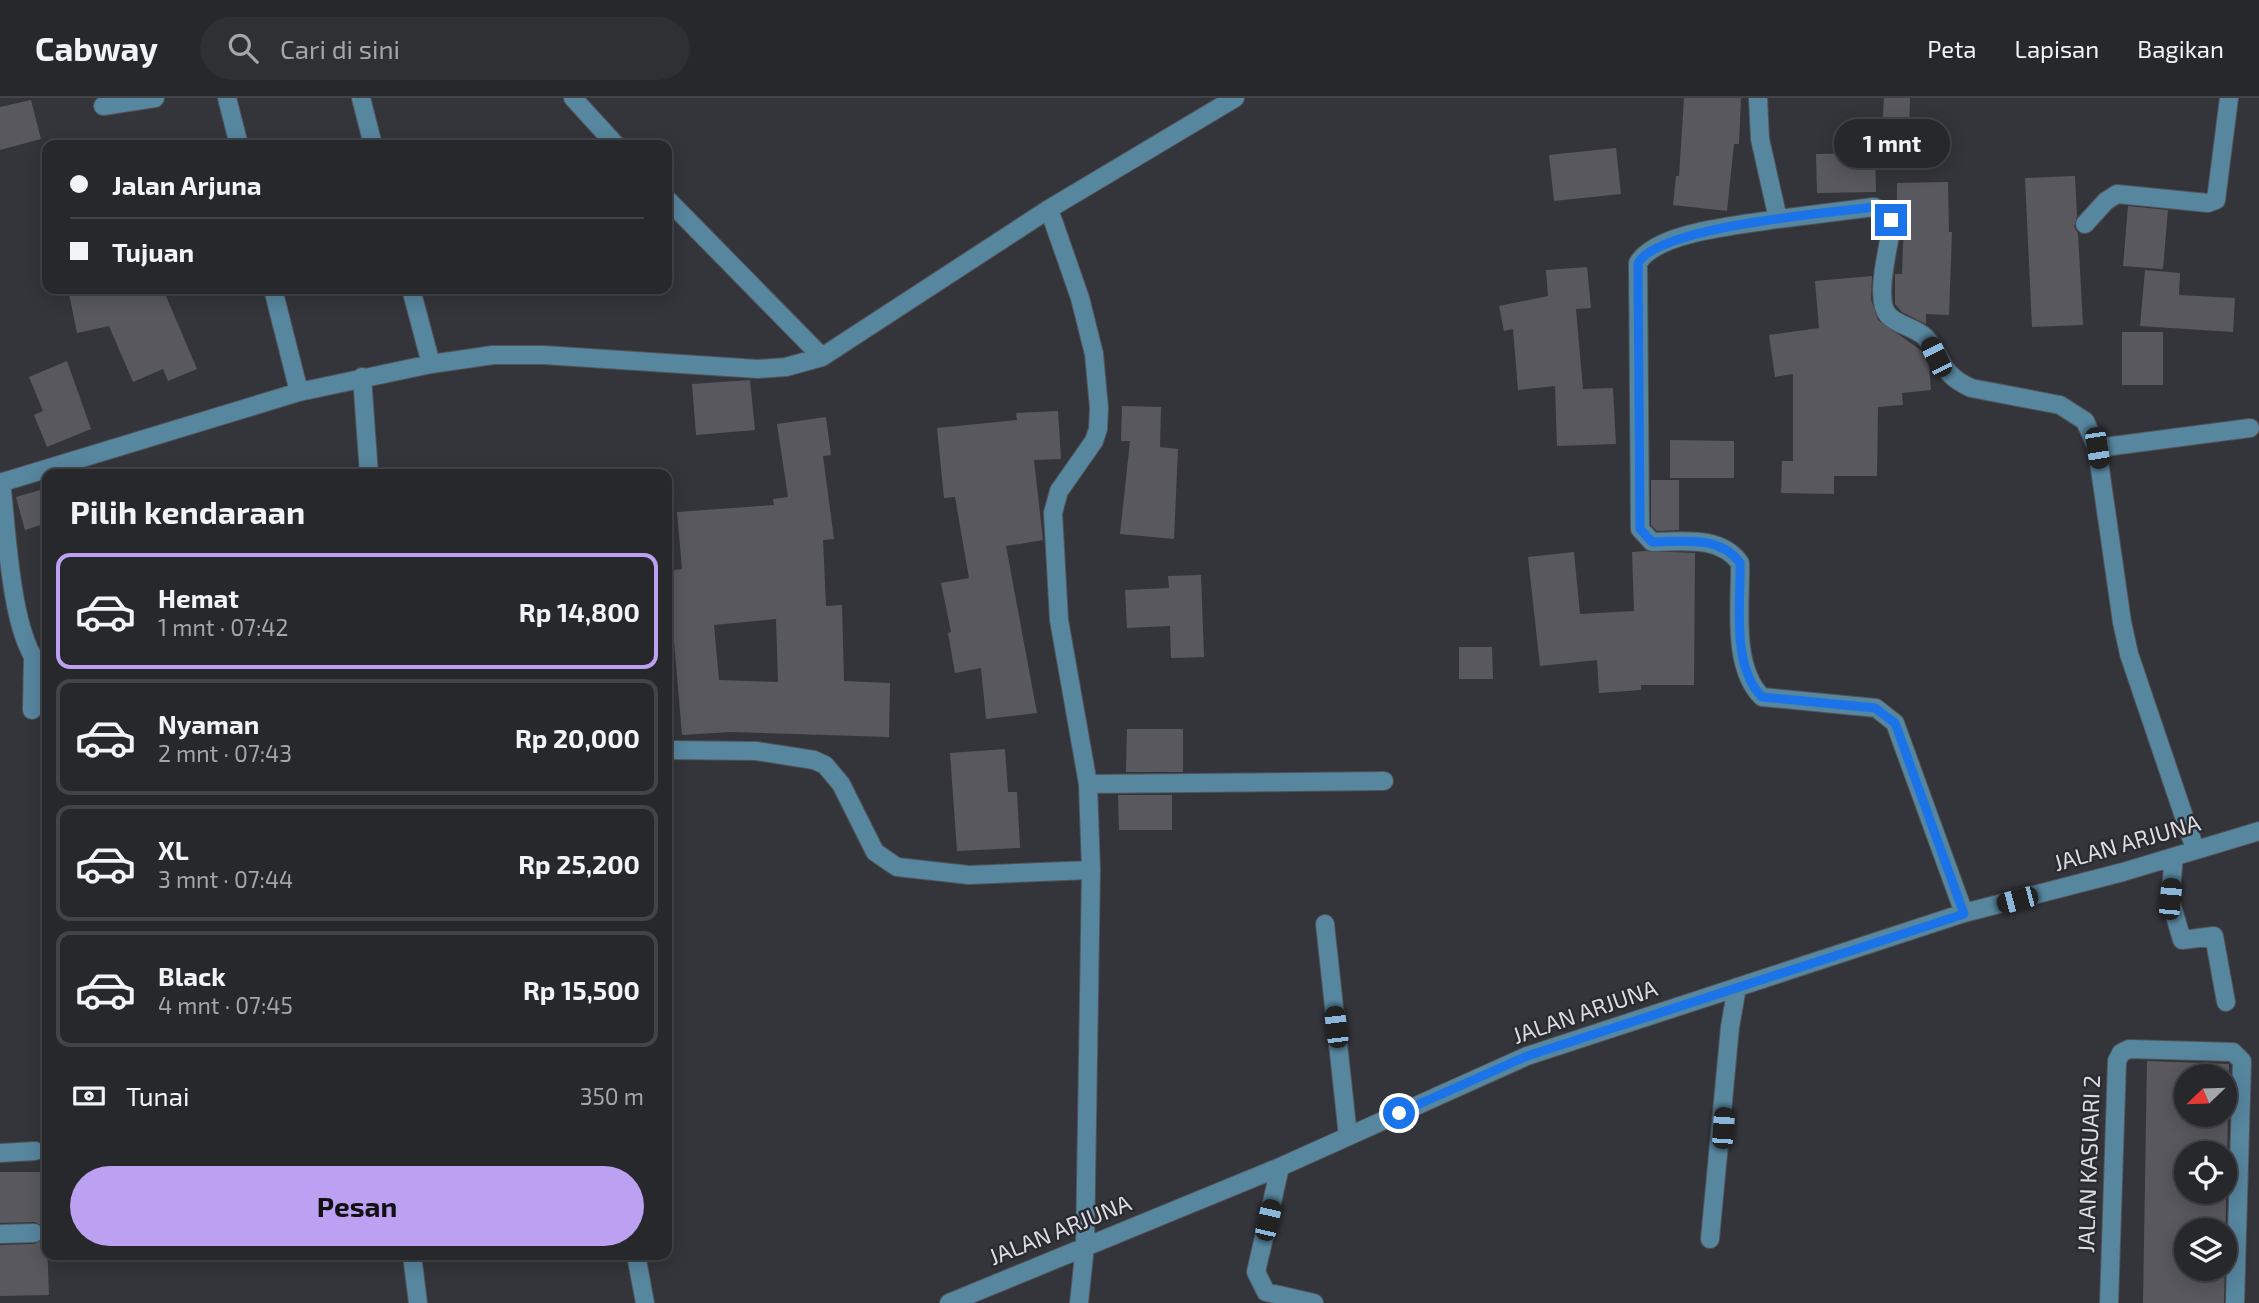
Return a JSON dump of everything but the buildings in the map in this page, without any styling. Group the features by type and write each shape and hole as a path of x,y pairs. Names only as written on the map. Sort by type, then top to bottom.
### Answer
{"street":[{"path":"103,106 155,98"},
{"path":"227,98 238,140"},
{"path":"361,98 372,140"},
{"path":"573,98 611,140"},
{"path":"44,469 299,392 362,377 493,355 544,355 758,369 800,364 822,357 1049,209 1235,98"},
{"path":"1758,98 1760,139 1777,219"},
{"path":"2085,225 2105,201 2117,194 2208,203 2216,200 2229,98"},
{"path":"672,204 822,357"},
{"path":"1964,914 1895,723 1875,708 1762,697 1752,687 1741,642 1740,563 1723,547 1709,543 1652,542 1640,529 1638,263 1646,252 1665,243 1695,234 1777,219 1874,207 1885,213 1892,225 1882,290 1882,304 1888,315 1923,335 1944,368 1960,383 2071,410 2085,421 2097,448 2127,643 2194,849"},
{"path":"1049,209 1080,298 1091,343 1099,408 1098,429 1094,441 1059,491 1053,513 1059,620 1088,784 1091,870 1085,1246 1079,1303"},
{"path":"275,294 299,392"},
{"path":"412,294 431,364"},
{"path":"362,377 369,469"},
{"path":"2097,448 2250,428"},
{"path":"32,710 33,660 19,626 1,482 42,470"},
{"path":"33,660 42,668"},
{"path":"672,750 756,751 814,760 825,765 841,784 875,852 897,867 969,874 1091,870"},
{"path":"1088,784 1384,781"},
{"name":"JALAN ARJUNA","path":"949,1303 1280,1167 1527,1056 1964,914 2259,831"},
{"path":"2174,857 2170,899 2182,940 2214,936 2214,950 2226,1002"},
{"path":"1325,925 1348,1136"},
{"path":"1710,1239 1730,1027 1737,987"},
{"name":"JALAN KASUARI 2","path":"2109,1303 2119,1057 2129,1049 2187,1048 2233,1052 2242,1061 2235,1303"},
{"path":"0,1153 35,1151"},
{"path":"1280,1167 1256,1272 1257,1279 1266,1292 1314,1303"},
{"path":"0,1234 34,1233"},
{"path":"413,1260 418,1303"},
{"path":"637,1260 645,1303"}],"route":[{"path":"1399,1113 1527,1056 1964,914 1895,723 1875,708 1762,697 1752,687 1741,642 1740,563 1723,547 1709,543 1652,542 1640,529 1637,464 1638,263 1642,256 1665,243 1695,234 1777,219 1874,207 1891,220"}]}
